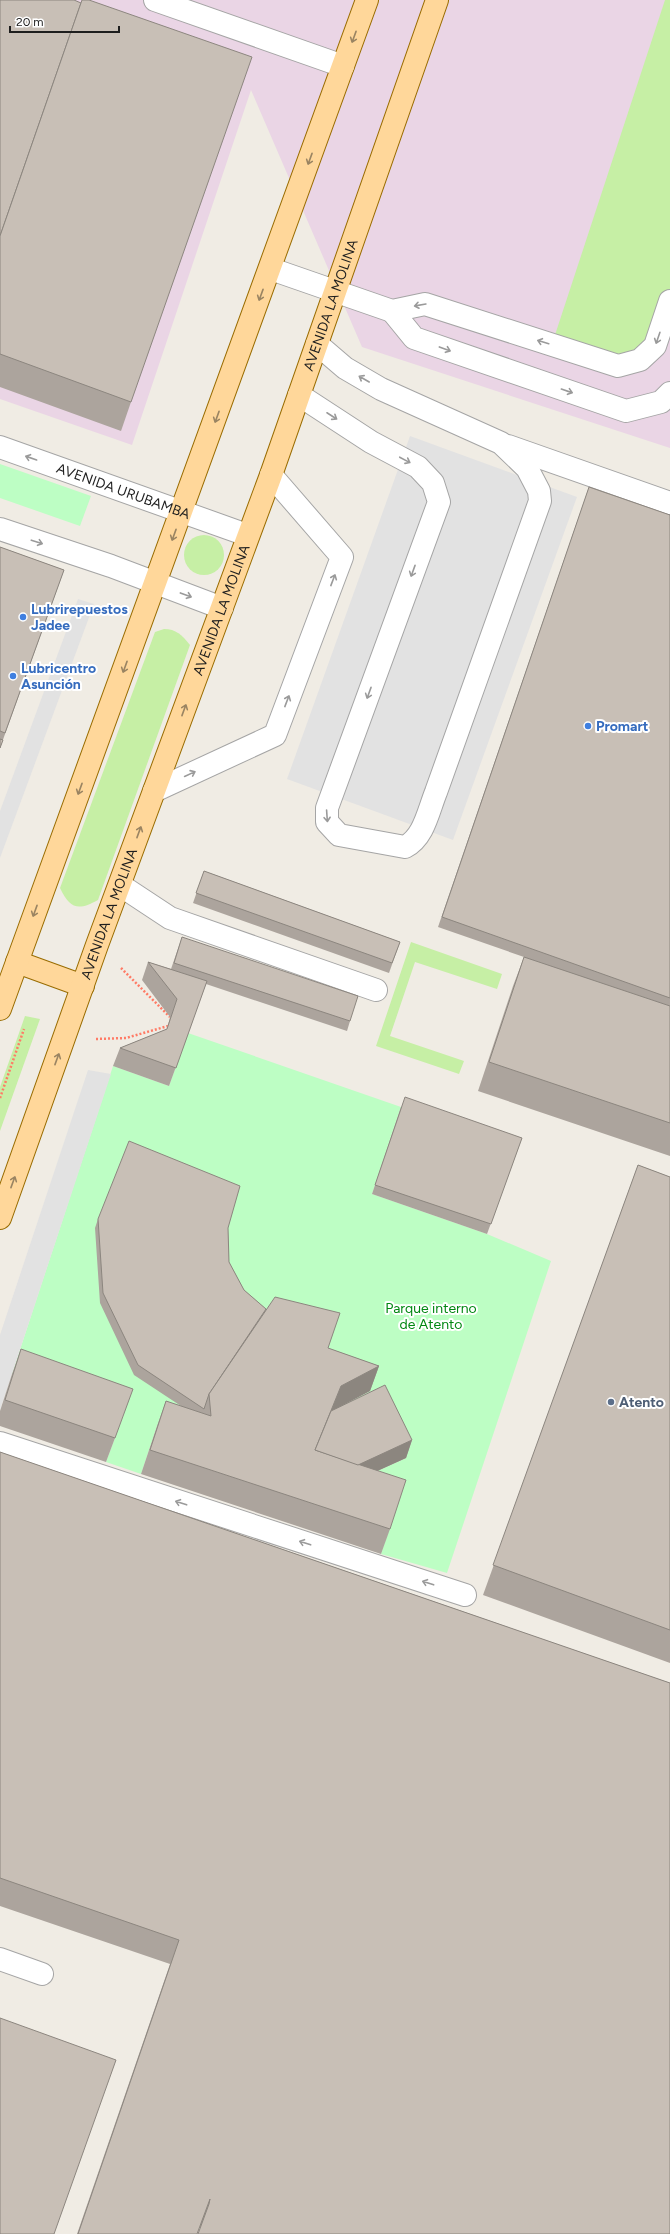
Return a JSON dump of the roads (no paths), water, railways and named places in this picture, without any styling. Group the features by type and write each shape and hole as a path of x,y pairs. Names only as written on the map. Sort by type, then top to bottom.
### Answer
{"main road":[{"path":"0,1009 156,584 367,0"},
{"name":"AVENIDA LA MOLINA","path":"0,1218 82,986 222,608 247,535 271,474 437,0"},
{"path":"17,962 82,986"}],"street":[{"path":"154,0 343,66"},
{"path":"270,269 392,311 425,304 618,366 640,360 655,346 670,301"},
{"path":"392,311 414,338 626,411 661,402 670,393"},
{"path":"317,344 345,368 381,389 501,443 670,503"},
{"path":"299,395 371,442 418,466 433,483 439,502 327,808 327,822 339,835 404,847 413,842 419,835 540,502 539,490 527,468 501,443"},
{"name":"AVENIDA URUBAMBA","path":"0,447 247,535"},
{"path":"154,791 274,735 342,557 271,474"},
{"path":"0,529 111,566 222,608"},
{"path":"120,886 170,918 376,990"},
{"path":"0,1443 51,1461 465,1595"},
{"path":"0,1959 42,1974"}],"place":[{"name":"Lubrirepuestos Jadee","path":"23,617"},
{"name":"Lubricentro Asunción","path":"13,676"},
{"name":"Promart","path":"588,726"},
{"name":"Atento","path":"611,1402"}],"park label":[{"name":"Parque interno de Atento","path":"431,1316"}]}
